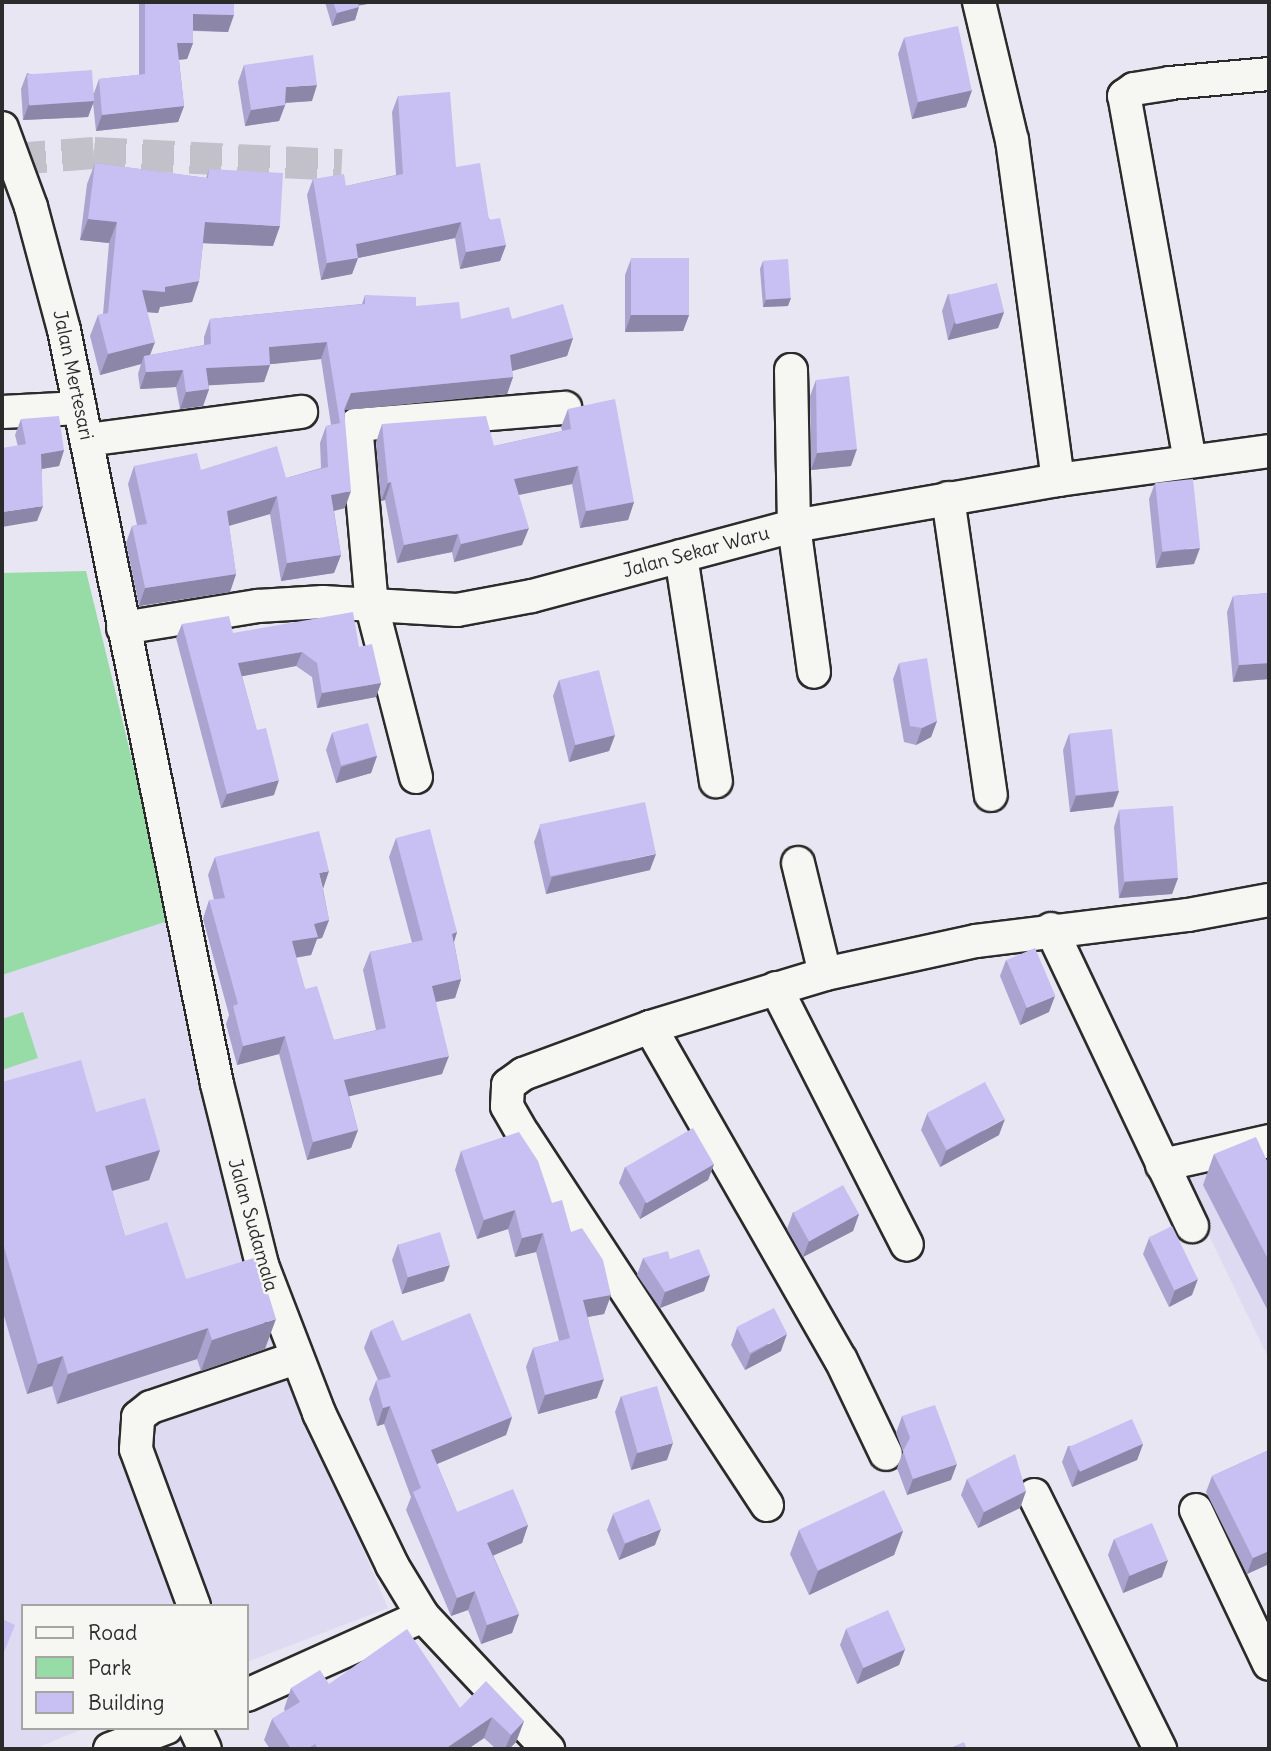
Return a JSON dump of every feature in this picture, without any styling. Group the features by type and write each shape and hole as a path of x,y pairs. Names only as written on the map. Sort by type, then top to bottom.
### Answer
{"street":[{"path":"979,2 1012,141 1058,480"},
{"path":"1190,461 1124,96 1133,89 1170,83 1269,74"},
{"name":"Jalan Mertesari","path":"2,128 17,205 80,408 123,628"},
{"path":"791,370 794,526 814,672"},
{"path":"2,412 80,408"},
{"path":"416,777 372,607 356,425 565,408"},
{"path":"87,440 301,412"},
{"name":"Jalan Sekar Waru","path":"123,628 258,606 323,602 457,610 532,596 794,526 1058,480 1269,451"},
{"path":"948,498 991,795"},
{"path":"681,556 716,780"},
{"name":"Jalan Sudamala","path":"123,628 241,1190 296,1359 392,1565 423,1616 548,1749"},
{"path":"798,863 825,974"},
{"path":"767,1505 508,1106 508,1085 523,1074 650,1027 825,974 1051,929 1188,915 1269,900"},
{"path":"1051,929 1192,1226"},
{"path":"776,988 907,1245"},
{"path":"650,1027 841,1360 886,1454"},
{"path":"1162,1165 1269,1141"},
{"path":"193,1604 136,1449 138,1417 151,1407 296,1359"},
{"path":"1034,1495 1160,1749"},
{"path":"1196,1510 1269,1664"},
{"path":"248,1695 423,1616"},
{"path":"110,1749 161,1730"},
{"path":"196,1730 205,1749"}],"shaded area":[{"path":"171,920 323,1455 388,1608 248,1662 248,1604 21,1604 21,1730 80,1730 34,1749 2,1749 2,975"},
{"path":"1269,1149 1269,1359 1177,1170"}],"green space":[{"path":"86,571 171,920 2,975 2,573"},
{"path":"23,1012 38,1058 2,1070 2,1019"}],"building":[{"path":"145,2 234,2 234,15 193,14 193,43 177,43 184,106 102,115 99,79 145,74"},
{"path":"333,2 358,2 359,7 337,13"},
{"path":"958,26 972,91 918,102 904,37"},
{"path":"313,55 317,85 286,87 285,105 251,110 244,65"},
{"path":"92,70 94,101 29,105 27,75"},
{"path":"450,92 456,167 480,163 489,220 500,218 506,245 466,252 461,222 356,244 358,258 327,263 313,179 344,174 346,186 403,174 398,96"},
{"path":"95,163 208,178 209,169 283,173 280,226 205,222 199,281 165,287 165,292 142,290 155,342 108,354 98,315 108,313 117,222 88,219"},
{"path":"631,258 689,258 689,315 631,315"},
{"path":"788,259 791,298 766,300 763,261"},
{"path":"997,283 1004,312 956,324 948,295"},
{"path":"365,295 416,297 416,306 459,302 461,319 509,307 512,319 563,304 573,338 510,355 513,377 351,393 344,409 351,491 331,495 341,555 287,563 277,496 227,511 236,574 145,588 132,526 147,524 134,466 197,453 201,470 277,446 286,478 328,467 326,426 340,423 327,342 269,347 270,365 206,368 209,389 186,392 183,370 146,372 144,356 211,344 210,319 365,304"},
{"path":"849,376 857,449 817,453 816,380"},
{"path":"615,399 634,502 586,511 578,466 514,479 529,528 461,544 458,534 404,545 391,482 388,483 382,424 486,416 494,446 571,429 568,409"},
{"path":"59,416 64,450 41,454 43,506 2,512 2,448 26,444 21,419"},
{"path":"1193,479 1200,548 1162,552 1155,483"},
{"path":"1269,593 1269,663 1239,665 1233,596"},
{"path":"353,612 359,647 372,644 381,683 322,693 317,663 302,652 238,663 257,730 266,728 279,780 227,794 182,624 229,616 233,633"},
{"path":"927,658 937,721 922,728 910,726 899,663"},
{"path":"599,670 615,735 575,745 559,680"},
{"path":"368,723 377,756 341,765 332,733"},
{"path":"1112,729 1118,791 1076,795 1069,733"},
{"path":"645,802 656,854 550,876 539,824"},
{"path":"1173,806 1178,878 1124,882 1119,810"},
{"path":"430,829 457,932 452,934 461,979 432,986 449,1056 344,1080 358,1130 313,1142 285,1036 243,1046 233,1006 238,1004 209,900 225,898 215,857 319,831 329,871 319,873 329,920 314,924 318,937 292,941 305,989 317,986 334,1040 386,1028 370,952 423,940 396,838"},
{"path":"1035,948 1055,996 1027,1008 1006,960"},
{"path":"81,1060 96,1112 145,1098 160,1150 105,1166 125,1236 167,1222 186,1279 257,1257 276,1319 212,1340 208,1328 68,1374 63,1356 38,1364 2,1240 2,1082"},
{"path":"985,1082 1005,1119 946,1150 927,1113"},
{"path":"693,1128 714,1164 646,1203 625,1167"},
{"path":"519,1132 538,1161 552,1203 562,1200 571,1232 582,1228 603,1260 611,1295 583,1300 604,1379 545,1395 533,1348 570,1338 543,1233 522,1238 515,1210 484,1220 461,1151"},
{"path":"1256,1137 1269,1165 1269,1261 1214,1154"},
{"path":"843,1185 859,1214 809,1241 793,1213"},
{"path":"1172,1226 1198,1279 1174,1290 1149,1237"},
{"path":"440,1232 450,1265 408,1277 398,1245"},
{"path":"699,1249 710,1275 665,1292 643,1258 668,1251 670,1259"},
{"path":"774,1308 787,1334 750,1353 737,1327"},
{"path":"470,1313 512,1417 431,1450 457,1512 513,1489 528,1525 487,1543 519,1614 487,1625 475,1591 457,1598 413,1492 421,1488 390,1406 383,1408 376,1381 391,1377 371,1330 393,1320 402,1341"},
{"path":"657,1386 673,1443 638,1453 621,1396"},
{"path":"935,1405 957,1464 913,1479 903,1451 910,1438 902,1416"},
{"path":"1132,1419 1143,1444 1080,1472 1069,1447"},
{"path":"1269,1450 1269,1551 1253,1558 1212,1476"},
{"path":"1015,1454 1026,1491 984,1512 967,1479"},
{"path":"884,1490 903,1531 818,1571 799,1530"},
{"path":"649,1499 661,1529 625,1543 613,1514"},
{"path":"1152,1523 1168,1560 1130,1576 1114,1539"},
{"path":"888,1610 905,1649 863,1668 846,1629"},
{"path":"2,1619 15,1625 2,1657"},
{"path":"407,1629 460,1708 486,1681 524,1721 511,1735 492,1717 445,1749 318,1749 315,1744 307,1749 291,1749 272,1719 300,1702 291,1688 320,1670 329,1684"},
{"path":"964,1742 967,1749 948,1749"}],"tunnel":[{"path":"14,159 94,153 342,165"}]}
